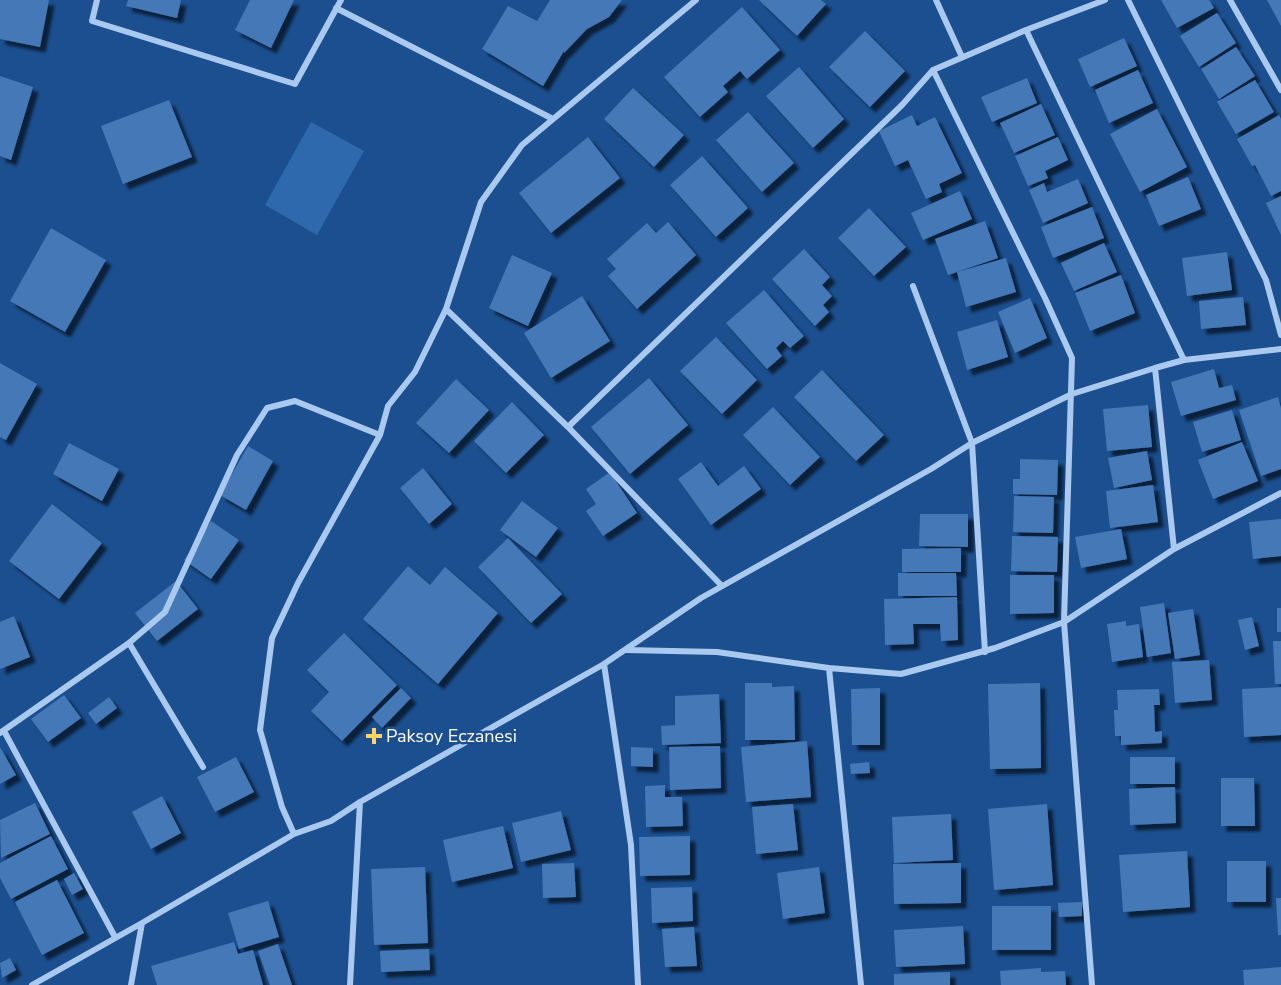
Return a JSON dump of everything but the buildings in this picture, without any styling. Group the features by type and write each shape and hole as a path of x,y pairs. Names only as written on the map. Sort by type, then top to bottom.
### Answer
{"street":[{"path":"98,0 92,21 295,84 341,0"},
{"path":"294,834 282,807 260,730 272,638 298,583 380,435 388,406 415,372 446,309 481,202 522,145 696,0"},
{"path":"936,0 962,57"},
{"path":"568,427 902,105 933,70 1026,30 1105,0"},
{"path":"1128,0 1266,280 1281,335"},
{"path":"1230,0 1281,90"},
{"path":"336,8 553,119"},
{"path":"1026,30 1184,360"},
{"path":"933,70 1072,358 1064,622 1092,985"},
{"path":"913,286 972,443 985,652"},
{"path":"446,309 568,427 722,586"},
{"path":"32,985 294,834 331,821 360,802 604,664 701,598 931,469 972,443 1072,394 1155,368 1184,360 1281,349"},
{"path":"1155,368 1174,549"},
{"path":"115,937 2,732 129,643 165,612 237,455 267,408 295,401 380,435"},
{"path":"626,650 717,652 829,668 901,674 985,652 1064,622 1174,549 1281,493"},
{"path":"129,643 203,767"},
{"path":"604,664 631,844 638,985"},
{"path":"829,668 861,985"},
{"path":"350,985 360,802"},
{"path":"131,985 142,923"}],"shaded area":[{"path":"311,122 364,151 317,235 265,205"}],"place":[{"name":"Paksoy Eczanesi","path":"374,736"}]}
